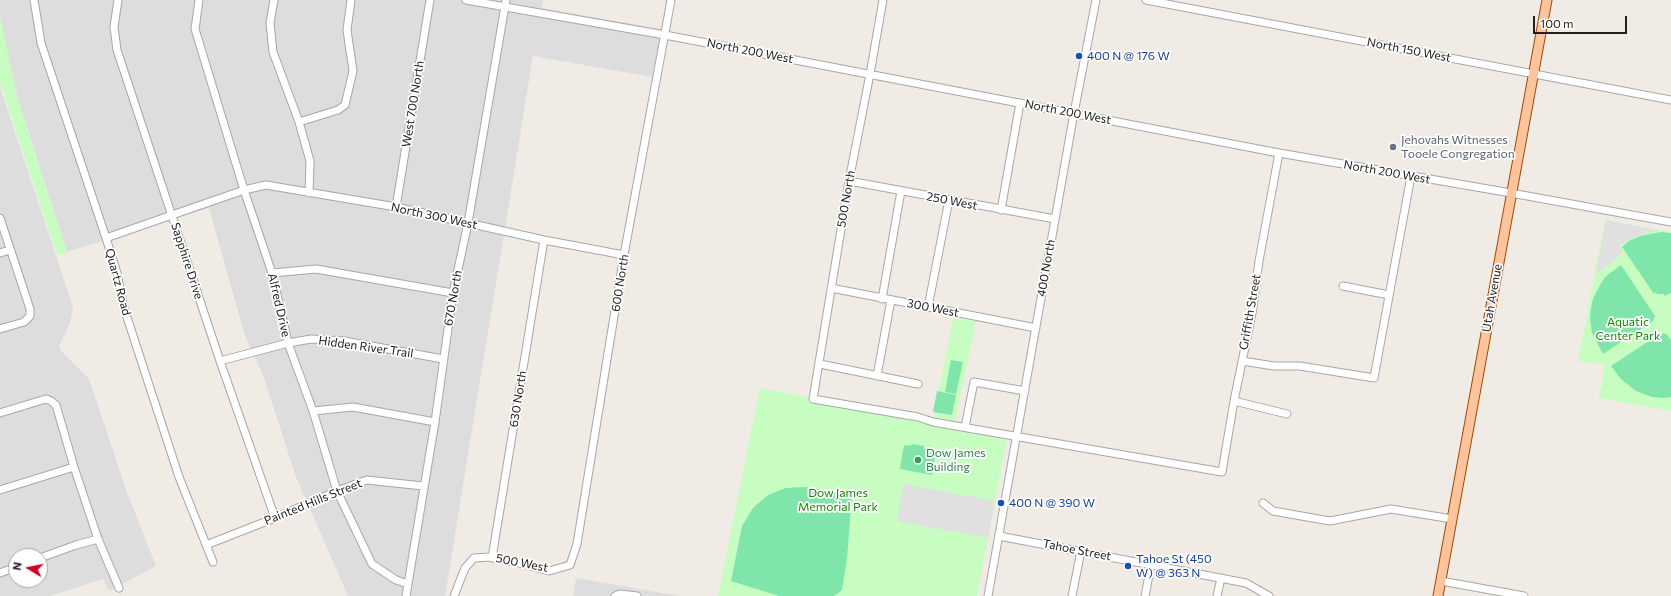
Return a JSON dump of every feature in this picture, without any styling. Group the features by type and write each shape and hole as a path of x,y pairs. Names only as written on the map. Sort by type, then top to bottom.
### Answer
{"main road":[{"name":"Utah Avenue","path":"1438,596 1547,0"}],"street":[{"name":"Quartz Road","path":"34,0 41,43 117,273 124,308 176,469 213,562"},
{"name":"Sapphire Drive","path":"118,0 114,27 117,50 220,361 275,518"},
{"name":"Alfred Drive","path":"199,0 195,29 244,190 272,273 288,343 313,411 337,491 372,564 396,580 408,584"},
{"path":"274,0 270,22 273,52 299,122 310,161 309,193"},
{"path":"299,122 338,110 345,105 353,71 347,30 351,0"},
{"name":"West 700 North","path":"396,207 430,0"},
{"name":"North 200 West","path":"466,0 505,3 1279,153 1511,192 1671,222"},
{"name":"600 North","path":"570,565 577,544 624,255 671,0"},
{"name":"500 North","path":"883,0 849,181 820,364 813,399 918,417 927,421 965,427"},
{"name":"400 North","path":"988,596 1074,113 1096,0"},
{"name":"North 150 West","path":"1146,0 1671,100"},
{"name":"670 North","path":"406,596 453,293 468,223 505,3"},
{"path":"1001,210 1020,103"},
{"name":"Griffith Street","path":"1017,437 1222,472 1234,401 1253,308 1259,261 1279,153"},
{"path":"1242,361 1274,366 1300,366 1374,378 1411,176"},
{"name":"250 West","path":"849,181 1055,219"},
{"name":"North 300 West","path":"106,238 171,214 244,190 266,185 396,207 544,240 624,255"},
{"path":"882,299 901,191"},
{"path":"928,307 948,200"},
{"path":"0,218 30,309 30,316 24,322 0,329"},
{"name":"630 North","path":"492,558 544,240"},
{"path":"0,252 10,250"},
{"path":"272,273 316,269 453,293"},
{"path":"1343,286 1389,295"},
{"name":"300 West","path":"831,288 1036,328"},
{"path":"877,376 891,300"},
{"name":"Hidden River Trail","path":"220,361 288,343 311,339 344,342 443,359"},
{"path":"820,364 918,384"},
{"path":"1017,437 965,427 974,382 1025,391"},
{"path":"0,413 46,399 52,401 56,405 74,467 98,539 118,588"},
{"path":"1234,401 1287,414"},
{"path":"313,411 353,407 434,422"},
{"path":"0,490 74,467"},
{"name":"Painted Hills Street","path":"206,545 367,480 423,486"},
{"path":"1263,503 1273,511 1330,521 1391,509 1452,519"},
{"name":"Tahoe Street","path":"999,536 1246,583 1269,596"},
{"path":"48,555 98,539"},
{"path":"1072,596 1081,551"},
{"name":"500 West","path":"454,596 465,568 474,558 492,558 515,562 549,571 570,565"},
{"path":"1145,596 1151,565"},
{"path":"1217,596 1221,578"},
{"path":"1440,581 1524,596"},
{"path":"615,596 620,594 636,596"}],"shaded area":[{"path":"0,0 543,0 542,8 661,29 652,77 533,56 445,596 348,596 296,477 263,375 245,336 209,208 67,252 18,100 0,17"},
{"path":"0,87 73,307 70,323 59,346 62,352 89,379 127,492 156,566 109,591 103,579 50,596 0,596"},
{"path":"1606,220 1660,231 1650,232 1632,238 1619,246 1623,253 1596,274"},
{"path":"903,484 995,501 988,538 897,521"},
{"path":"576,578 680,596 573,596"}],"green space":[{"path":"0,17 18,100 67,252 57,255 0,83"},
{"name":"Aquatic Center Park","path":"1605,220 1671,232 1671,411 1599,398 1605,365 1578,361"},
{"path":"1661,232 1671,233 1671,293 1665,296 1664,294 1657,294 1656,292 1654,294 1622,247 1629,241 1640,236"},
{"path":"1621,265 1655,316 1653,321 1603,354 1592,333 1590,318 1591,308 1593,299 1605,277"},
{"name":"Dow James Memorial Park","path":"953,318 976,321 954,427 1007,437 977,596 718,596 760,388 933,422"},
{"path":"1661,333 1667,334 1671,341 1671,397 1663,398 1652,397 1636,391 1621,379 1611,366"},
{"path":"951,360 963,362 956,394 945,392"},
{"path":"937,391 956,395 952,415 933,412"},
{"name":"Dow James Building","path":"912,444 924,446 924,449 936,451 932,475 900,469 904,445 911,446"},
{"path":"805,487 852,494 847,559 842,590 834,596 779,596 731,581 742,526 753,508 768,495 786,488"}],"place":[{"name":"400 N @ 176 W","path":"1079,56"},
{"name":"Jehovahs Witnesses Tooele Congregation","path":"1393,147"},
{"name":"Dow James Building","path":"918,460"},
{"name":"400 N @ 390 W","path":"1001,503"},
{"name":"Tahoe St (450 W) @ 363 N","path":"1128,566"}]}
